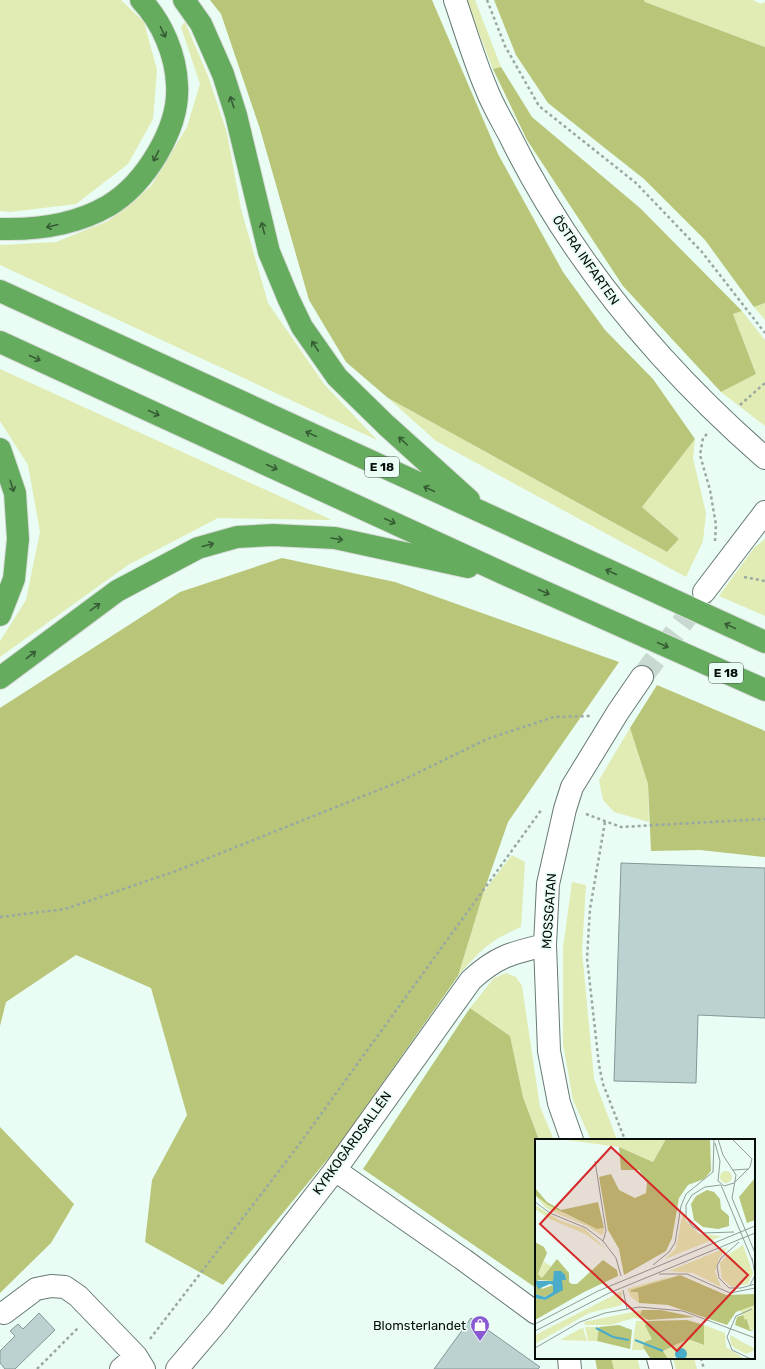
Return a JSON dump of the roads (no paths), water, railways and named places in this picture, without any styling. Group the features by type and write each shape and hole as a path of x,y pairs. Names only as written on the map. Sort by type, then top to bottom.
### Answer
{"highway":[{"path":"0,229 42,228 80,219 108,206 132,188 152,163 165,138 175,110 178,85 172,57 163,31 141,0"},
{"path":"184,0 201,24 223,74 236,115 269,252 288,300 302,327 337,377 386,425 484,514"},
{"name":"E 18","path":"0,291 765,642"},
{"name":"E 18","path":"0,342 509,576 765,690"},
{"path":"0,450 15,493 18,539 14,579 0,615"},
{"path":"0,678 117,591 198,548 238,537 273,535 335,538 509,576"}],"street":[{"name":"ÖSTRA INFARTEN","path":"455,0 486,89 524,166 572,245 631,324 722,421 765,458"},
{"path":"704,592 765,512"},
{"name":"MOSSGATAN","path":"572,1139 559,1103 549,1051 545,945 548,884 565,809 572,787 618,712 642,677"},
{"name":"KYRKOGÅRDSALLÉN","path":"177,1369 217,1322 335,1170 471,980 486,966 503,956 545,945"},
{"path":"335,1170 464,1260 535,1312"},
{"path":"4,1313 36,1289 51,1286 65,1287 78,1296 94,1313 134,1365"},
{"path":"569,1359 570,1369"},
{"path":"658,1359 661,1369"}],"tunnel":[{"path":"642,677 703,595"}],"place":[{"name":"Blomsterlandet","path":"480,1342"}]}
